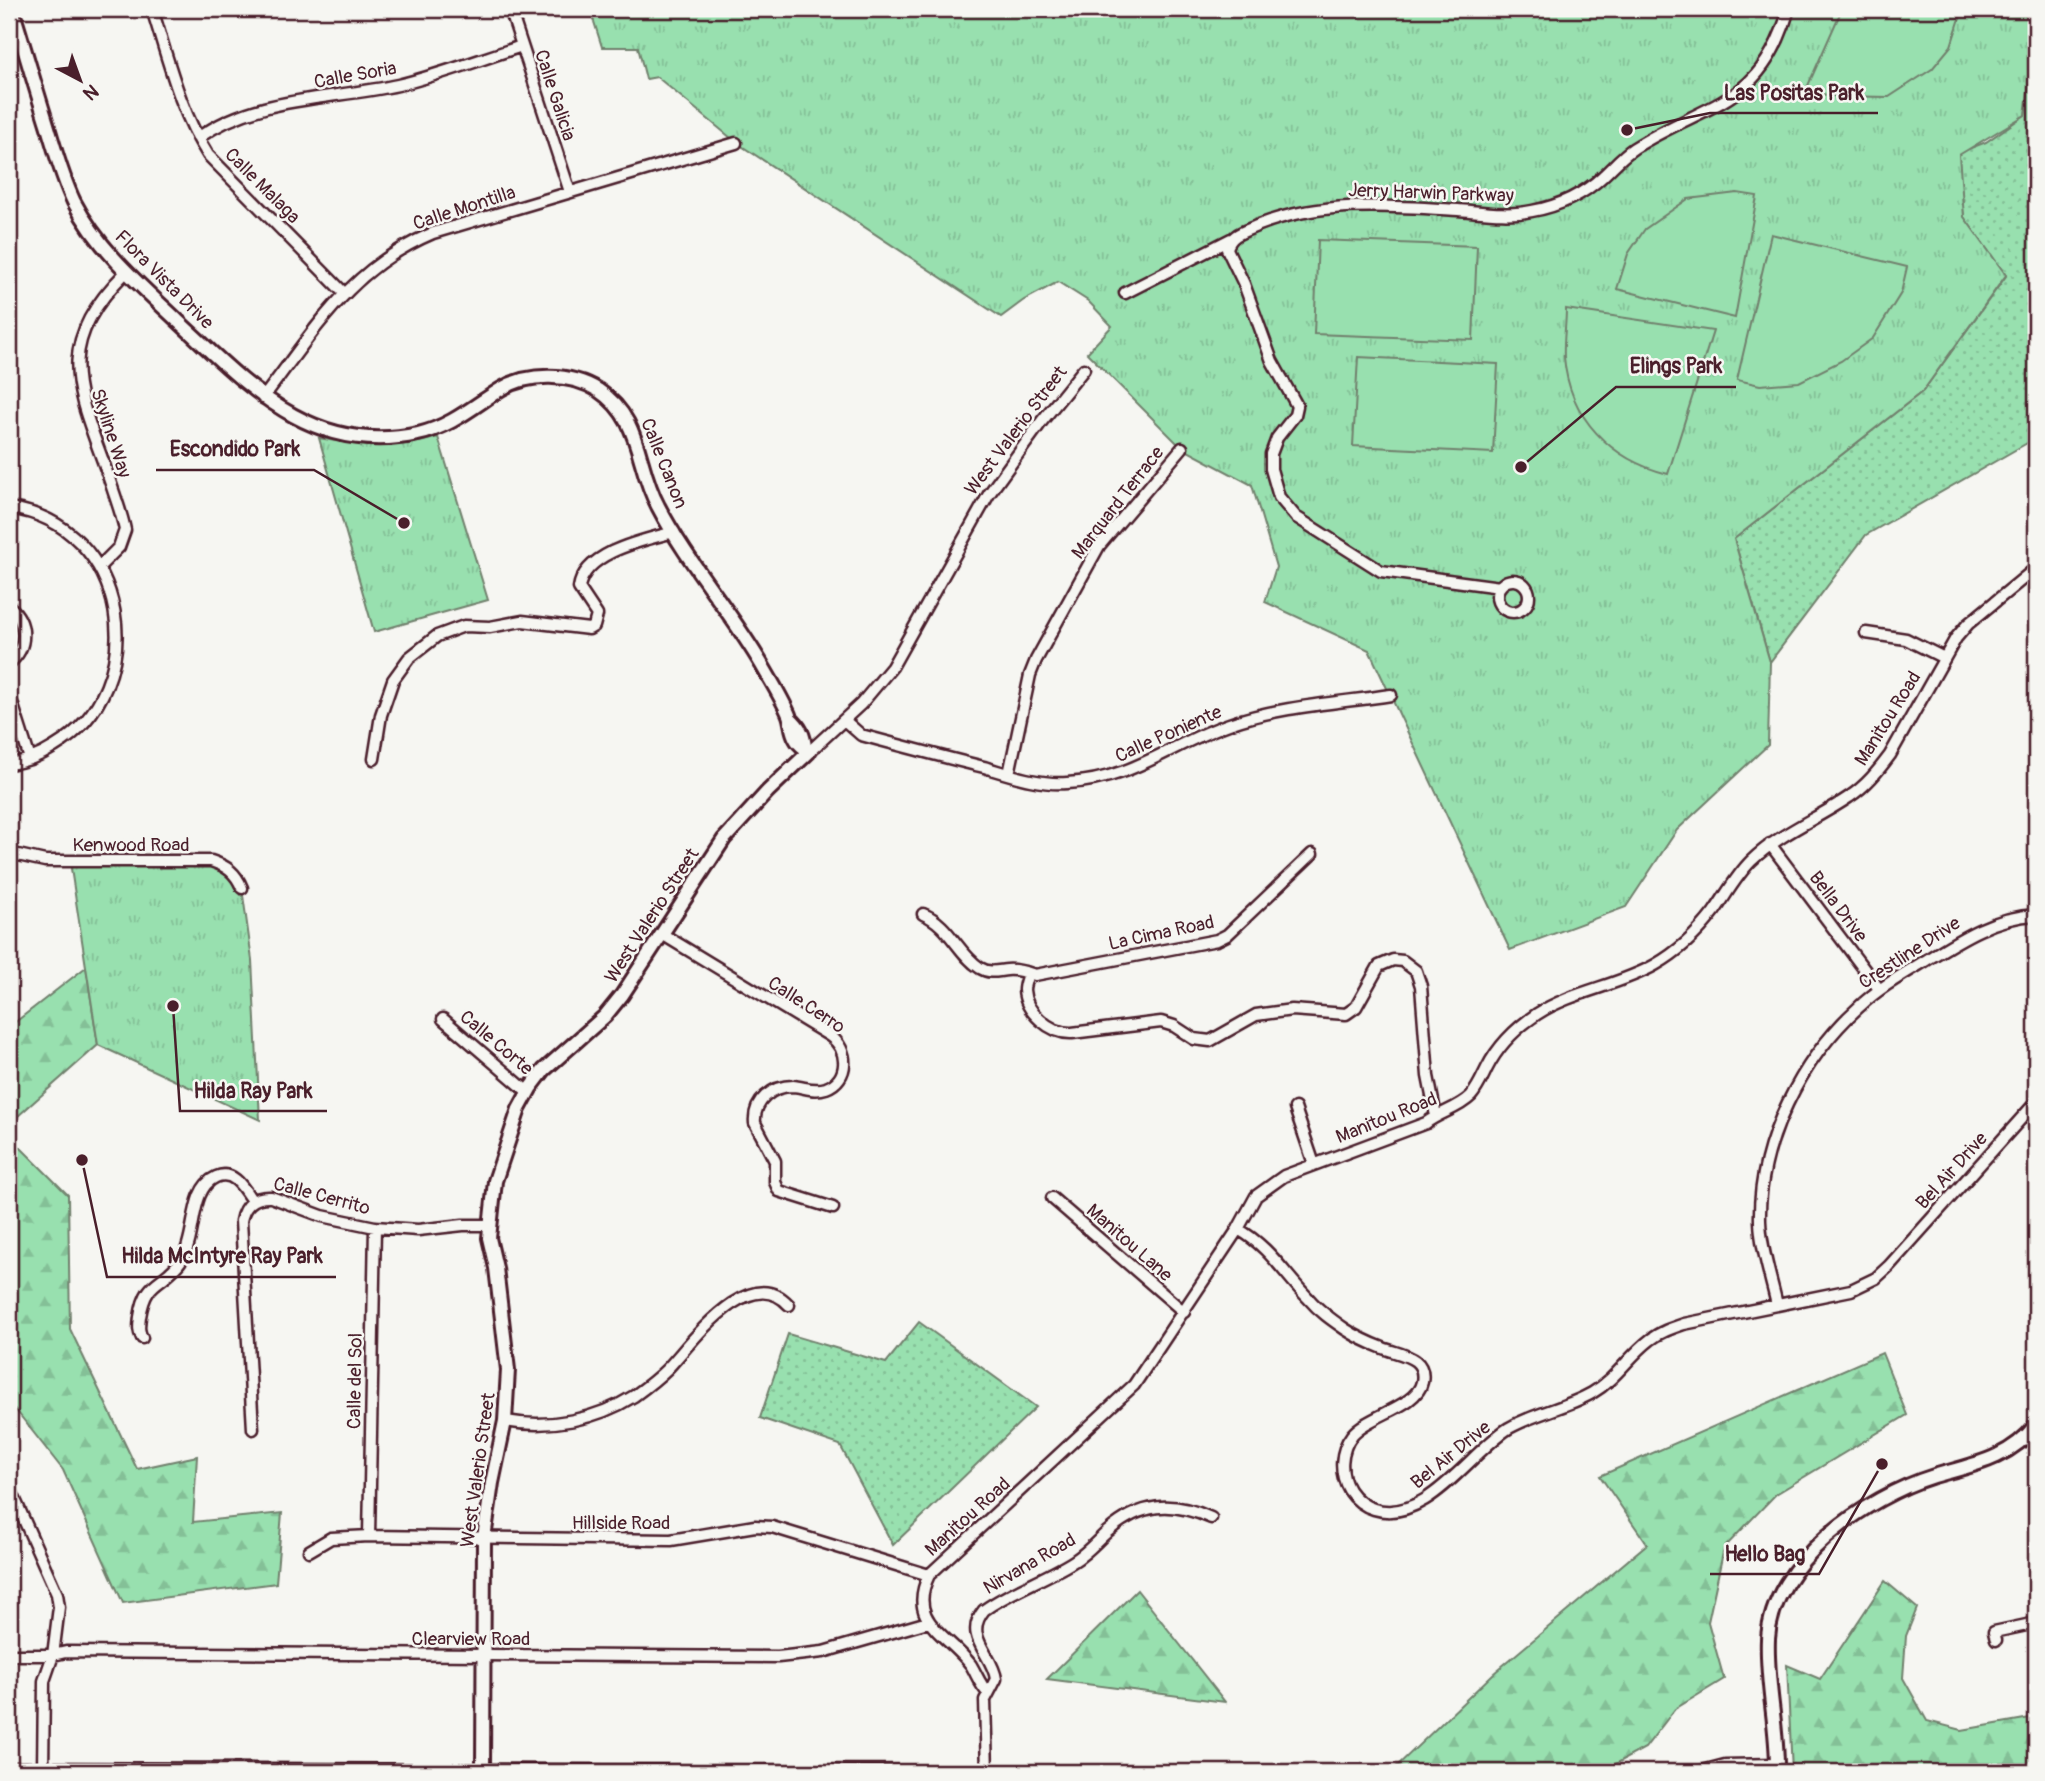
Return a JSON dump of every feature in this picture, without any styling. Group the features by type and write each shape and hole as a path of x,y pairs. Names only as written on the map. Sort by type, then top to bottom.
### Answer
{"street":[{"name":"Flora Vista Drive","path":"14,9 62,174 73,200 97,239 126,272 263,398 300,420 340,433"},
{"name":"Calle Malaga","path":"152,9 184,109 198,138 221,170 344,293"},
{"name":"Calle Galicia","path":"510,9 570,192"},
{"name":"Jerry Harwin Parkway","path":"1125,293 1267,222 1326,208 1387,206 1508,214 1530,212 1563,202 1594,184 1632,149 1722,103 1738,92 1768,61 1789,9"},
{"name":"Calle Soria","path":"198,138 212,128 246,112 396,85 522,46"},
{"name":"Calle Montilla","path":"263,398 344,293 376,264 418,239 737,142"},
{"path":"1231,238 1227,249 1244,284 1272,361 1297,406 1296,415 1277,438 1271,454 1271,469 1279,498 1296,517 1381,571 1500,587"},
{"name":"Skyline Way","path":"99,567 123,542 125,530 79,388 77,359 87,320 106,292 126,272"},
{"name":"West Valerio Street","path":"483,1772 484,1538 505,1420 508,1360 489,1225 495,1181 519,1110 544,1070 595,1025 621,997 724,839 807,750 844,720 869,695 892,667 989,494 1084,369"},
{"name":"Calle Canon","path":"340,433 383,438 420,434 454,420 517,382 555,377 582,382 609,399 627,420 634,434 653,497 761,663 790,718 791,731 798,744 807,750"},
{"name":"Marquard Terrace","path":"1009,774 1030,675 1036,660 1099,546 1182,448"},
{"path":"9,508 34,514 75,539 99,567 111,592 118,626 116,660 111,678 95,709 82,725 61,743 30,759 9,764"},
{"path":"374,759 381,715 393,680 408,658 423,645 444,632 464,626 489,627 522,621 589,629 594,626 597,615 580,593 583,572 610,553 674,532"},
{"name":"Manitou Road","path":"928,1622 922,1599 929,1575 1134,1385 1184,1312 1255,1198 1284,1176 1426,1123 1453,1109 1473,1094 1498,1050 1538,1013 1638,973 1687,942 1713,913 1737,876 1770,844 1849,797 1878,771 1890,755 1944,658 1968,624 2036,568"},
{"path":"9,606 17,615 24,635 20,651 9,663"},
{"path":"1866,633 1906,639 1944,658"},
{"path":"9,692 30,759"},
{"name":"Calle Poniente","path":"844,720 861,735 1025,780 1054,783 1090,781 1128,772 1184,742 1233,723 1266,714 1391,695"},
{"name":"Bella Drive","path":"1770,844 1880,989"},
{"name":"Kenwood Road","path":"9,853 45,861 211,861 233,872 243,888"},
{"name":"La Cima Road","path":"923,914 939,923 973,963 984,971 1007,970 1035,975 1217,940 1227,935 1312,854"},
{"name":"Crestline Drive","path":"1777,1304 1760,1224 1765,1174 1783,1115 1794,1091 1823,1046 1859,1006 1880,989 1974,931 2009,918 2036,915"},
{"name":"Calle Cerro","path":"662,934 820,1029 839,1044 845,1061 842,1073 835,1083 818,1090 793,1086 774,1090 760,1102 755,1117 755,1123 775,1161 775,1182 779,1191 833,1208"},
{"path":"1028,973 1024,991 1027,1002 1038,1016 1060,1032 1072,1033 1161,1022 1204,1042 1216,1040 1256,1015 1292,1010 1346,1014 1356,1007 1378,966 1388,961 1403,961 1416,971 1421,986 1428,1076 1436,1116"},
{"name":"Calle Corte","path":"443,1019 528,1092"},
{"name":"Bel Air Drive","path":"1237,1229 1265,1247 1324,1314 1356,1335 1385,1349 1410,1356 1419,1365 1422,1377 1415,1395 1354,1433 1342,1459 1344,1478 1353,1496 1369,1507 1388,1512 1408,1507 1437,1492 1487,1445 1510,1428 1577,1400 1604,1385 1619,1373 1640,1348 1666,1330 1851,1290 1877,1278 2036,1102"},
{"path":"1295,1108 1314,1164"},
{"path":"142,1338 138,1331 145,1296 153,1285 176,1267 184,1255 190,1243 196,1204 207,1184 215,1177 231,1176 239,1182 252,1201"},
{"name":"Calle Cerrito","path":"253,1429 242,1222 245,1209 252,1201 271,1197 322,1216 375,1227 418,1230 489,1225"},
{"name":"Manitou Lane","path":"1052,1198 1184,1312"},
{"name":"Calle del Sol","path":"369,1536 375,1227"},
{"path":"505,1420 545,1424 596,1414 647,1387 667,1370 709,1323 741,1297 766,1293 779,1297 789,1305"},
{"path":"1699,1772 1725,1765 1777,1768 1768,1637 1777,1601 1793,1575 1832,1533 1875,1501 1920,1481 1987,1462 2019,1443 2036,1425"},
{"path":"9,1486 57,1594 59,1607 53,1655 44,1681 43,1770"},
{"name":"Nirvana Road","path":"987,1772 985,1700 996,1674 986,1658 976,1630 978,1619 984,1610 1074,1561 1108,1531 1136,1513 1160,1506 1174,1506 1211,1518"},
{"name":"Hillside Road","path":"309,1551 331,1538 369,1536 671,1540 755,1527 772,1527 929,1575"},
{"path":"928,1622 970,1665 988,1693"},
{"name":"Clearview Road","path":"9,1655 53,1655 66,1652 778,1657 824,1652 928,1622"},
{"path":"1996,1640 1994,1632 2036,1623"},
{"path":"9,1768 270,1772 974,1772"}],"green space":[{"path":"590,9 2036,9 2036,73 2029,85 2025,115 1959,155 1964,217 2006,275 1923,391 1734,539 1770,662 1768,745 1677,830 1626,907 1510,950 1369,650 1265,602 1276,567 1252,485 1182,448 1087,353 1112,326 1088,301 1058,282 1024,300 1001,317 737,143 657,77 646,79 638,47 602,47"},
{"path":"1842,9 1963,9 1951,46 1932,69 1889,97 1831,96 1806,90"},
{"path":"2036,73 2036,438 1866,535 1770,662 1734,539 1923,391 2006,276 1964,217 1958,153 1986,142 2025,115 2029,85"},
{"path":"1737,193 1757,196 1735,318 1617,289 1628,254 1645,229 1688,199"},
{"path":"1771,234 1907,267 1901,293 1873,338 1841,361 1799,382 1760,385 1737,380"},
{"path":"1318,240 1477,246 1473,340 1314,334"},
{"path":"1566,309 1713,331 1668,474 1628,458 1611,447 1584,417 1574,399 1564,357"},
{"path":"1358,357 1498,364 1493,453 1353,446"},
{"path":"438,437 488,600 374,632 319,438 349,443 394,445"},
{"path":"70,862 223,865 242,888 252,960 260,1120 98,1045"},
{"path":"86,967 98,1045 9,1124 9,1027"},
{"path":"9,1136 68,1195 70,1329 137,1469 197,1456 193,1522 282,1513 276,1583 123,1603 63,1470 15,1409 9,1410"},
{"path":"919,1322 1036,1407 893,1545 840,1445 760,1418 788,1334 886,1363"},
{"path":"1882,1353 1907,1415 1776,1494 1724,1548 1708,1622 1724,1679 1675,1709 1645,1748 1601,1772 1414,1772 1397,1766 1494,1673 1647,1544 1600,1476"},
{"path":"1885,1581 1917,1608 1906,1636 1903,1678 1927,1721 1962,1730 2036,1717 2036,1772 1792,1772 1787,1665 1820,1679"},
{"path":"1137,1590 1225,1702 1047,1679"}],"place":[{"name":"Las Positas Park","path":"1627,130"},
{"name":"Elings Park","path":"1521,467"},
{"name":"Escondido Park","path":"404,523"},
{"name":"Hilda Ray Park","path":"173,1006"},
{"name":"Hilda McIntyre Ray Park","path":"82,1160"},
{"name":"Hello Bag","path":"1882,1464"}]}
